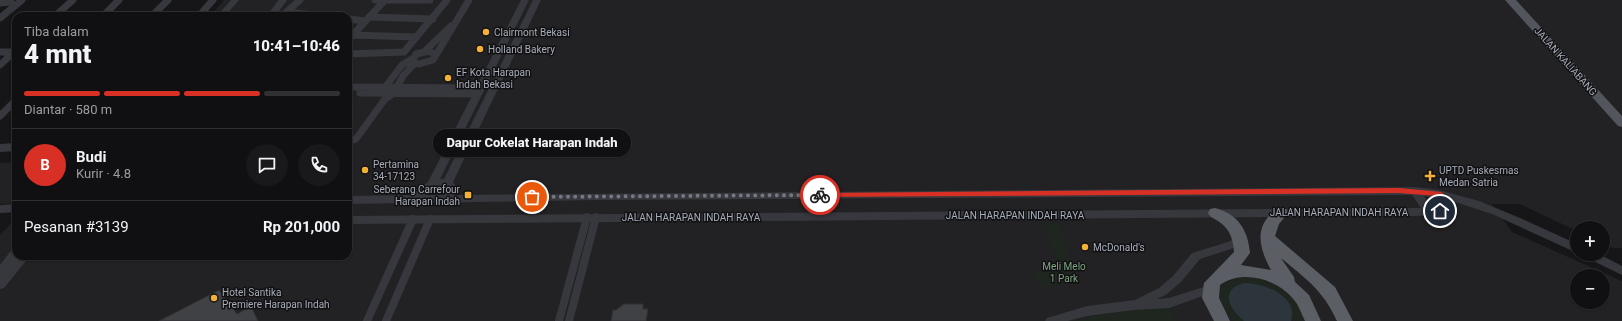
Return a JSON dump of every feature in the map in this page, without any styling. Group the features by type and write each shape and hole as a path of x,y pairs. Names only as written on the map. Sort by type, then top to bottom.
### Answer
{"highway":[{"path":"1281,213 1270,223 1267,231 1269,250 1277,268 1304,299 1314,318"},
{"path":"1215,214 1233,224 1238,231 1242,253 1225,272 1215,279 1210,289 1212,304 1222,321"},
{"path":"1268,238 1280,251 1317,279 1329,291 1339,306 1345,321"},
{"path":"1225,272 1239,270 1266,274 1280,280 1295,290"}],"main road":[{"name":"JALAN KALIABANG","path":"1510,0 1622,123"}],"street":[{"path":"0,18 22,0"},
{"path":"60,12 73,0"},
{"path":"107,12 119,0"},
{"path":"156,12 168,0"},
{"path":"202,12 213,0"},
{"path":"224,12 235,0"},
{"path":"274,12 283,0"},
{"path":"287,12 300,0"},
{"path":"375,0 430,0"},
{"path":"435,0 447,1"},
{"path":"352,140 356,139 402,65 413,61 429,62 436,55 468,0"},
{"path":"416,199 420,193 432,184 525,0"},
{"path":"447,183 537,0"},
{"path":"0,3 12,1"},
{"path":"0,11 12,1"},
{"path":"352,35 385,1"},
{"path":"352,54 402,53 447,1"},
{"path":"352,19 433,19"},
{"path":"352,88 384,93 395,90 416,54 425,51 452,26"},
{"path":"352,37 416,37"},
{"path":"425,51 433,52 436,55"},
{"path":"0,52 12,52"},
{"path":"0,65 12,55"},
{"path":"352,92 384,93 395,90 478,93 488,98"},
{"path":"0,116 12,104"},
{"path":"0,148 12,147"},
{"path":"432,184 447,183 451,186 449,198"},
{"path":"1415,192 1439,194 1495,210 1570,246"},
{"name":"JALAN HARAPAN INDAH RAYA","path":"352,200 597,196 1415,192 1429,211"},
{"path":"1429,211 1446,209 1446,204 1439,194"},
{"path":"0,203 12,204"},
{"path":"0,209 12,208"},
{"name":"JALAN HARAPAN INDAH RAYA","path":"352,220 592,217 1215,214 1429,211"},
{"path":"559,321 592,217"},
{"path":"569,321 592,217"},
{"path":"367,321 413,219"},
{"path":"386,321 430,219"},
{"path":"1134,304 1163,291 1177,279 1196,256 1236,242 1238,231"},
{"path":"0,274 12,258"},
{"path":"0,285 21,260"},
{"path":"1603,261 1622,271"},
{"path":"1051,321 1087,311 1134,304 1169,303 1210,289"}],"shaded area":[{"path":"224,0 1622,0 1622,248 1610,246 1610,221 1570,221 1570,228 1520,204 1492,204 1512,232 1570,258 1570,261 1577,261 1595,269 1570,269 1570,309 1610,309 1610,276 1622,281 1622,321 0,321 0,235 12,222 12,260 352,260 352,12 214,12"},
{"path":"12,162 12,203 0,204 0,163"},
{"path":"1244,283 1261,285 1270,288 1285,298 1290,305 1292,312 1291,321 1244,321 1231,306 1229,295 1231,290 1236,286"}],"green space":[{"name":"Meli Melo 1 Park","path":"1044,222 1059,223 1077,280 1043,289 1032,272 1057,264"},
{"path":"1240,277 1260,279 1282,287 1298,301 1302,310 1302,321 1237,315 1244,321 1234,321 1227,315 1220,302 1219,296 1225,285 1231,280"},
{"path":"1169,306 1177,321 1074,321 1111,312"}],"building":[{"name":"Hotel Santika Premiere Harapan Indah","path":"219,290 237,314 251,306 258,321 159,321"},
{"path":"624,304 643,304 643,309 648,309 646,321 611,321 613,310 616,310"}],"way so far":[{"path":"532,197 820,195"}],"place":[{"name":"Clairmont Bekasi","path":"486,32"},
{"name":"Holland Bakery","path":"480,49"},
{"name":"EF Kota Harapan Indah Bekasi","path":"448,78"},
{"name":"Pertamina 34-17123","path":"365,170"},
{"name":"UPTD Puskesmas Medan Satria","path":"1430,176"},
{"name":"Seberang Carrefour Harapan Indah","path":"468,195"},
{"name":"Dapur Cokelat Harapan Indah","path":"532,197"},
{"name":"McDonald's","path":"1085,247"},
{"name":"Hotel Santika Premiere Harapan Indah","path":"214,298"}],"route":[{"path":"820,195 1399,191 1439,194 1447,207 1446,209 1440,211"}]}
